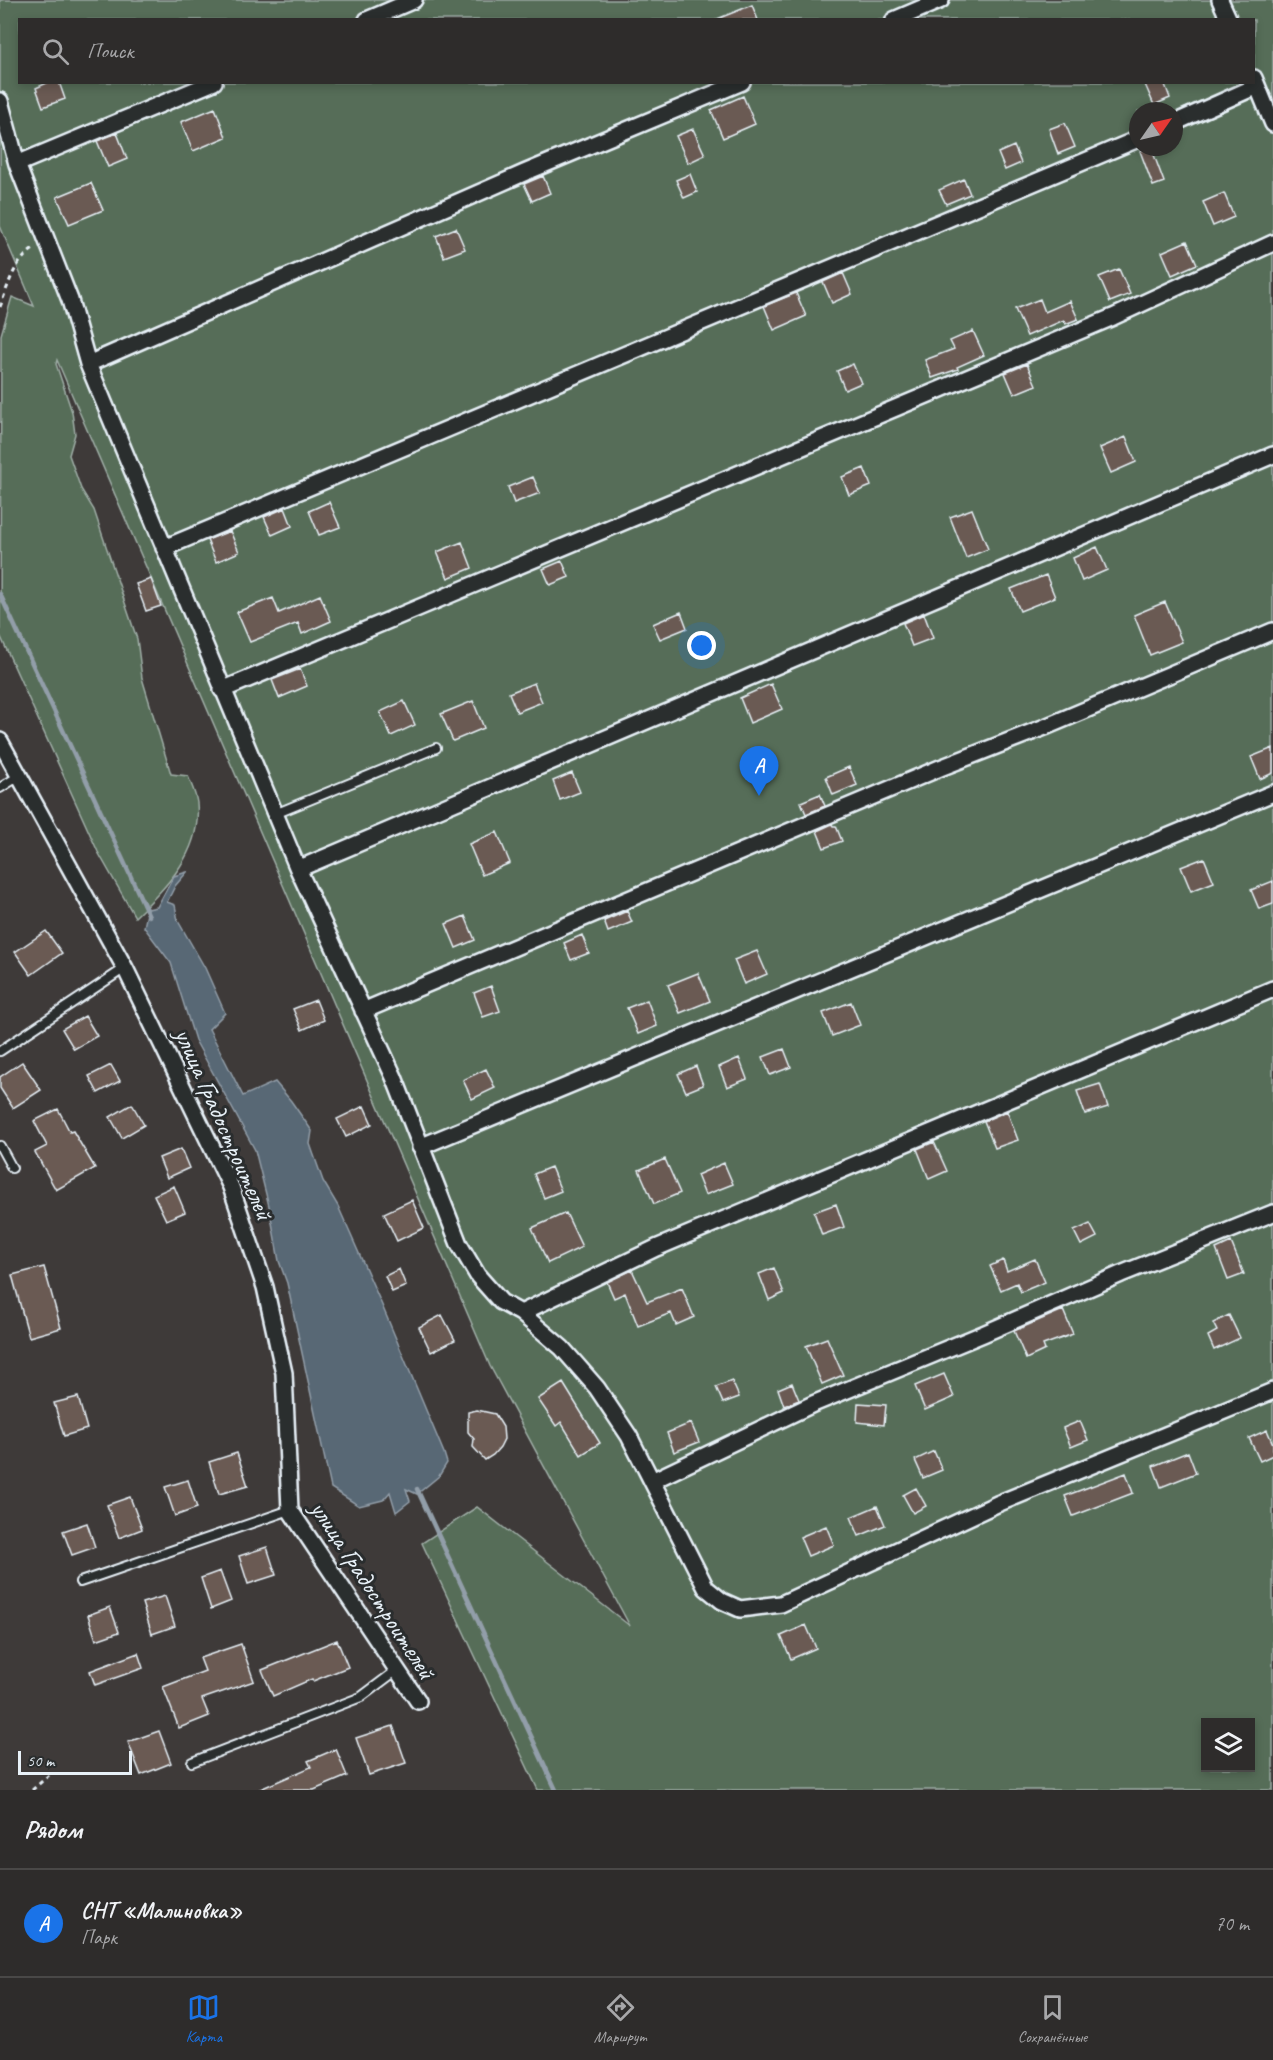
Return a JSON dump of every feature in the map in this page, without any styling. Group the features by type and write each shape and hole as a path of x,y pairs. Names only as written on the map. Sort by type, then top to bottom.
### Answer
{"street":[{"path":"372,18 414,0"},
{"path":"899,18 941,0"},
{"path":"1220,0 1228,18"},
{"path":"1255,82 1273,124"},
{"path":"17,164 209,84"},
{"path":"87,364 513,178 737,84"},
{"path":"1183,118 1251,84"},
{"path":"0,101 17,164 70,300 87,364 298,869 394,1077 459,1245 478,1276 501,1302 521,1312 562,1348 597,1388 629,1436 706,1588 722,1600 740,1608 781,1604 997,1504 1273,1391"},
{"path":"164,548 1129,143"},
{"path":"222,690 1113,317 1273,243"},
{"path":"298,869 1273,455"},
{"path":"363,1011 929,772 1045,727 1273,630"},
{"name":"улица Градостроителей","path":"0,741 125,968 231,1187 265,1287 284,1373 290,1510 418,1701"},
{"path":"420,1147 1273,793"},
{"path":"521,1312 656,1248 1273,989"},
{"path":"652,1481 813,1404 1121,1274 1273,1213"}],"lane":[{"path":"275,814 436,748"},
{"path":"0,788 19,776"},
{"path":"0,1052 125,968"},
{"path":"0,1146 12,1168"},
{"path":"80,1582 290,1510"},
{"path":"192,1762 362,1697 397,1670"}],"path":[{"path":"0,307 17,264 29,252 46,241"},
{"path":"32,1790 49,1775"}],"green space":[{"path":"0,0 1273,0 1273,1790 538,1790 422,1543 477,1507 630,1626 490,1366 57,360 56,364 72,412 75,434 69,455 81,489 94,510 137,639 142,678 171,774 188,776 197,803 194,837 180,867 135,917 98,852 0,635 1,335 12,297 34,306 0,226"}],"water":[{"path":"187,872 175,886 167,902 175,905 178,921 205,968 225,1013 209,1029 243,1096 275,1082 312,1131 310,1144 323,1181 338,1206 444,1453 447,1463 439,1476 417,1494 406,1489 410,1501 396,1512 390,1492 383,1500 359,1506 331,1488 287,1283 279,1261 269,1206 255,1150 195,1040 171,963 144,927 148,909 157,907 174,876"}],"building":[{"path":"752,5 757,18 720,18"},
{"path":"45,84 60,84 65,99 43,107 36,88"},
{"path":"1145,84 1165,84 1170,98 1161,102 1153,102"},
{"path":"743,96 755,124 723,138 711,110"},
{"path":"215,108 226,137 193,151 181,122"},
{"path":"1065,123 1075,147 1058,154 1049,129"},
{"path":"693,129 705,155 688,163 676,136"},
{"path":"117,133 127,159 108,167 97,141"},
{"path":"1014,146 1021,163 1005,170 998,153"},
{"path":"1142,156 1154,156 1164,182 1153,186"},
{"path":"690,174 697,192 684,198 676,180"},
{"path":"543,176 550,193 532,201 524,184"},
{"path":"964,179 970,194 946,204 939,190"},
{"path":"91,183 103,210 69,224 57,197"},
{"path":"1224,193 1234,217 1213,226 1203,202"},
{"path":"456,228 465,249 444,257 436,236"},
{"path":"1187,241 1197,264 1172,275 1162,252"},
{"path":"1119,269 1130,294 1110,302 1099,277"},
{"path":"843,273 852,294 832,303 823,282"},
{"path":"796,293 806,316 774,330 764,306"},
{"path":"1040,299 1045,312 1070,301 1078,319 1065,324 1064,320 1027,336 1015,309"},
{"path":"973,331 984,355 957,367 958,369 932,378 925,360 954,349 950,341"},
{"path":"853,364 861,383 845,390 837,371"},
{"path":"1027,364 1036,385 1014,394 1005,373"},
{"path":"1126,437 1136,462 1111,473 1100,448"},
{"path":"864,468 871,486 849,495 842,477"},
{"path":"533,477 540,493 514,503 508,487"},
{"path":"329,502 340,527 319,535 309,511"},
{"path":"285,508 292,526 272,535 264,517"},
{"path":"972,509 988,549 966,558 950,517"},
{"path":"230,531 239,552 216,562 207,540"},
{"path":"462,542 472,568 448,578 437,552"},
{"path":"1097,547 1107,570 1082,581 1073,558"},
{"path":"562,561 569,577 550,585 543,569"},
{"path":"1046,575 1055,597 1020,611 1011,589"},
{"path":"151,579 161,606 146,611 136,584"},
{"path":"320,595 331,621 302,634 298,623 250,642 237,612 273,598 279,613"},
{"path":"1165,602 1182,642 1150,655 1134,615"},
{"path":"681,612 687,628 660,639 653,624"},
{"path":"924,614 933,638 912,646 903,623"},
{"path":"300,669 307,686 279,698 272,680"},
{"path":"534,683 542,702 517,712 509,693"},
{"path":"771,684 782,709 750,723 740,698"},
{"path":"404,701 415,725 391,736 380,712"},
{"path":"473,701 484,728 453,741 441,714"},
{"path":"1273,748 1273,773 1260,779 1251,757"},
{"path":"849,767 857,785 833,795 826,777"},
{"path":"572,773 580,792 560,800 553,781"},
{"path":"820,794 825,806 806,814 801,802"},
{"path":"832,824 836,826 842,841 824,848 817,831"},
{"path":"497,832 510,863 482,875 469,844"},
{"path":"1204,858 1214,882 1191,891 1181,867"},
{"path":"1273,881 1273,904 1259,909 1251,890"},
{"path":"627,911 632,922 608,932 604,921"},
{"path":"465,916 475,940 456,948 446,924"},
{"path":"46,931 62,953 31,975 15,952"},
{"path":"582,935 589,953 571,960 564,943"},
{"path":"757,951 767,974 744,984 734,960"},
{"path":"698,973 710,1001 680,1013 668,985"},
{"path":"491,986 500,1011 483,1017 474,993"},
{"path":"316,1000 324,1020 302,1030 293,1009"},
{"path":"647,1000 657,1026 638,1034 627,1008"},
{"path":"851,1002 860,1025 832,1036 823,1013"},
{"path":"85,1016 97,1036 74,1049 62,1029"},
{"path":"784,1049 791,1067 770,1075 763,1057"},
{"path":"739,1058 747,1079 727,1087 719,1067"},
{"path":"22,1062 41,1090 13,1108 0,1088 0,1077"},
{"path":"111,1065 120,1081 98,1093 89,1076"},
{"path":"696,1066 703,1085 686,1092 678,1074"},
{"path":"486,1069 495,1088 472,1099 463,1080"},
{"path":"1100,1084 1108,1107 1085,1114 1077,1091"},
{"path":"132,1104 144,1125 122,1138 110,1117"},
{"path":"364,1106 372,1124 346,1137 337,1119"},
{"path":"58,1109 70,1132 73,1131 95,1168 56,1190 35,1152 47,1146 34,1121"},
{"path":"1007,1111 1018,1140 995,1148 984,1121"},
{"path":"934,1142 947,1171 929,1179 917,1149"},
{"path":"181,1149 189,1168 167,1178 159,1158"},
{"path":"665,1159 680,1193 654,1204 639,1170"},
{"path":"724,1163 733,1184 705,1195 697,1175"},
{"path":"551,1167 561,1191 544,1198 534,1174"},
{"path":"174,1186 185,1212 166,1220 154,1195"},
{"path":"412,1200 424,1228 397,1241 384,1213"},
{"path":"836,1204 844,1227 822,1235 814,1212"},
{"path":"566,1213 582,1247 548,1263 532,1228"},
{"path":"1090,1224 1097,1237 1081,1245 1074,1231"},
{"path":"1231,1242 1244,1274 1228,1280 1216,1249"},
{"path":"1035,1259 1045,1282 1021,1292 1017,1283 1001,1290 990,1266 1003,1260 1007,1271"},
{"path":"44,1267 61,1328 29,1337 12,1275"},
{"path":"774,1268 784,1293 769,1300 759,1274"},
{"path":"399,1269 406,1286 392,1292 385,1276"},
{"path":"632,1270 647,1302 682,1288 694,1317 676,1325 671,1313 638,1326 625,1293 614,1298 607,1282"},
{"path":"1063,1310 1073,1334 1043,1345 1045,1350 1026,1359 1014,1331"},
{"path":"442,1315 455,1340 431,1352 419,1327"},
{"path":"1229,1315 1240,1338 1214,1350 1208,1336 1217,1331 1213,1323"},
{"path":"827,1338 843,1375 822,1384 806,1346"},
{"path":"944,1374 954,1397 925,1410 915,1386"},
{"path":"732,1381 739,1397 723,1403 716,1387"},
{"path":"563,1383 600,1443 581,1455 561,1422 556,1426 538,1399"},
{"path":"792,1383 799,1400 784,1406 778,1389"},
{"path":"78,1397 87,1429 64,1436 54,1403"},
{"path":"858,1403 886,1405 884,1425 857,1422"},
{"path":"477,1410 495,1414 503,1427 504,1439 500,1447 485,1460 473,1447 474,1439 468,1432 468,1412"},
{"path":"1080,1421 1088,1440 1071,1447 1063,1428"},
{"path":"691,1423 699,1442 674,1452 667,1433"},
{"path":"1267,1430 1273,1444 1273,1455 1260,1461 1249,1438"},
{"path":"934,1451 942,1470 923,1478 915,1460"},
{"path":"1188,1452 1196,1473 1161,1487 1153,1466"},
{"path":"237,1453 248,1486 219,1494 209,1462"},
{"path":"1126,1473 1133,1493 1073,1516 1065,1496"},
{"path":"188,1480 197,1508 175,1516 165,1487"},
{"path":"916,1488 926,1506 913,1513 903,1495"},
{"path":"130,1497 142,1529 119,1538 107,1505"},
{"path":"877,1506 885,1525 859,1536 851,1517"},
{"path":"87,1523 95,1547 72,1555 63,1531"},
{"path":"826,1526 834,1545 808,1556 800,1537"},
{"path":"267,1547 276,1575 248,1584 239,1556"},
{"path":"220,1571 231,1601 211,1609 201,1578"},
{"path":"165,1596 175,1626 152,1634 142,1603"},
{"path":"110,1607 119,1632 96,1640 88,1615"},
{"path":"806,1625 816,1648 791,1659 781,1636"},
{"path":"337,1640 348,1667 273,1696 262,1670"},
{"path":"241,1644 254,1681 202,1699 209,1716 179,1728 163,1687 205,1671 200,1658"},
{"path":"138,1653 143,1668 95,1685 90,1671"},
{"path":"393,1726 406,1763 369,1775 356,1738"},
{"path":"159,1731 171,1763 141,1775 128,1742"},
{"path":"336,1749 347,1776 314,1790 258,1790 311,1767 308,1761"}],"waterway":[{"path":"0,594 149,916"},
{"path":"417,1489 556,1790"}],"place":[{"name":"СНТ «Малиновка»","path":"759,796"}]}
